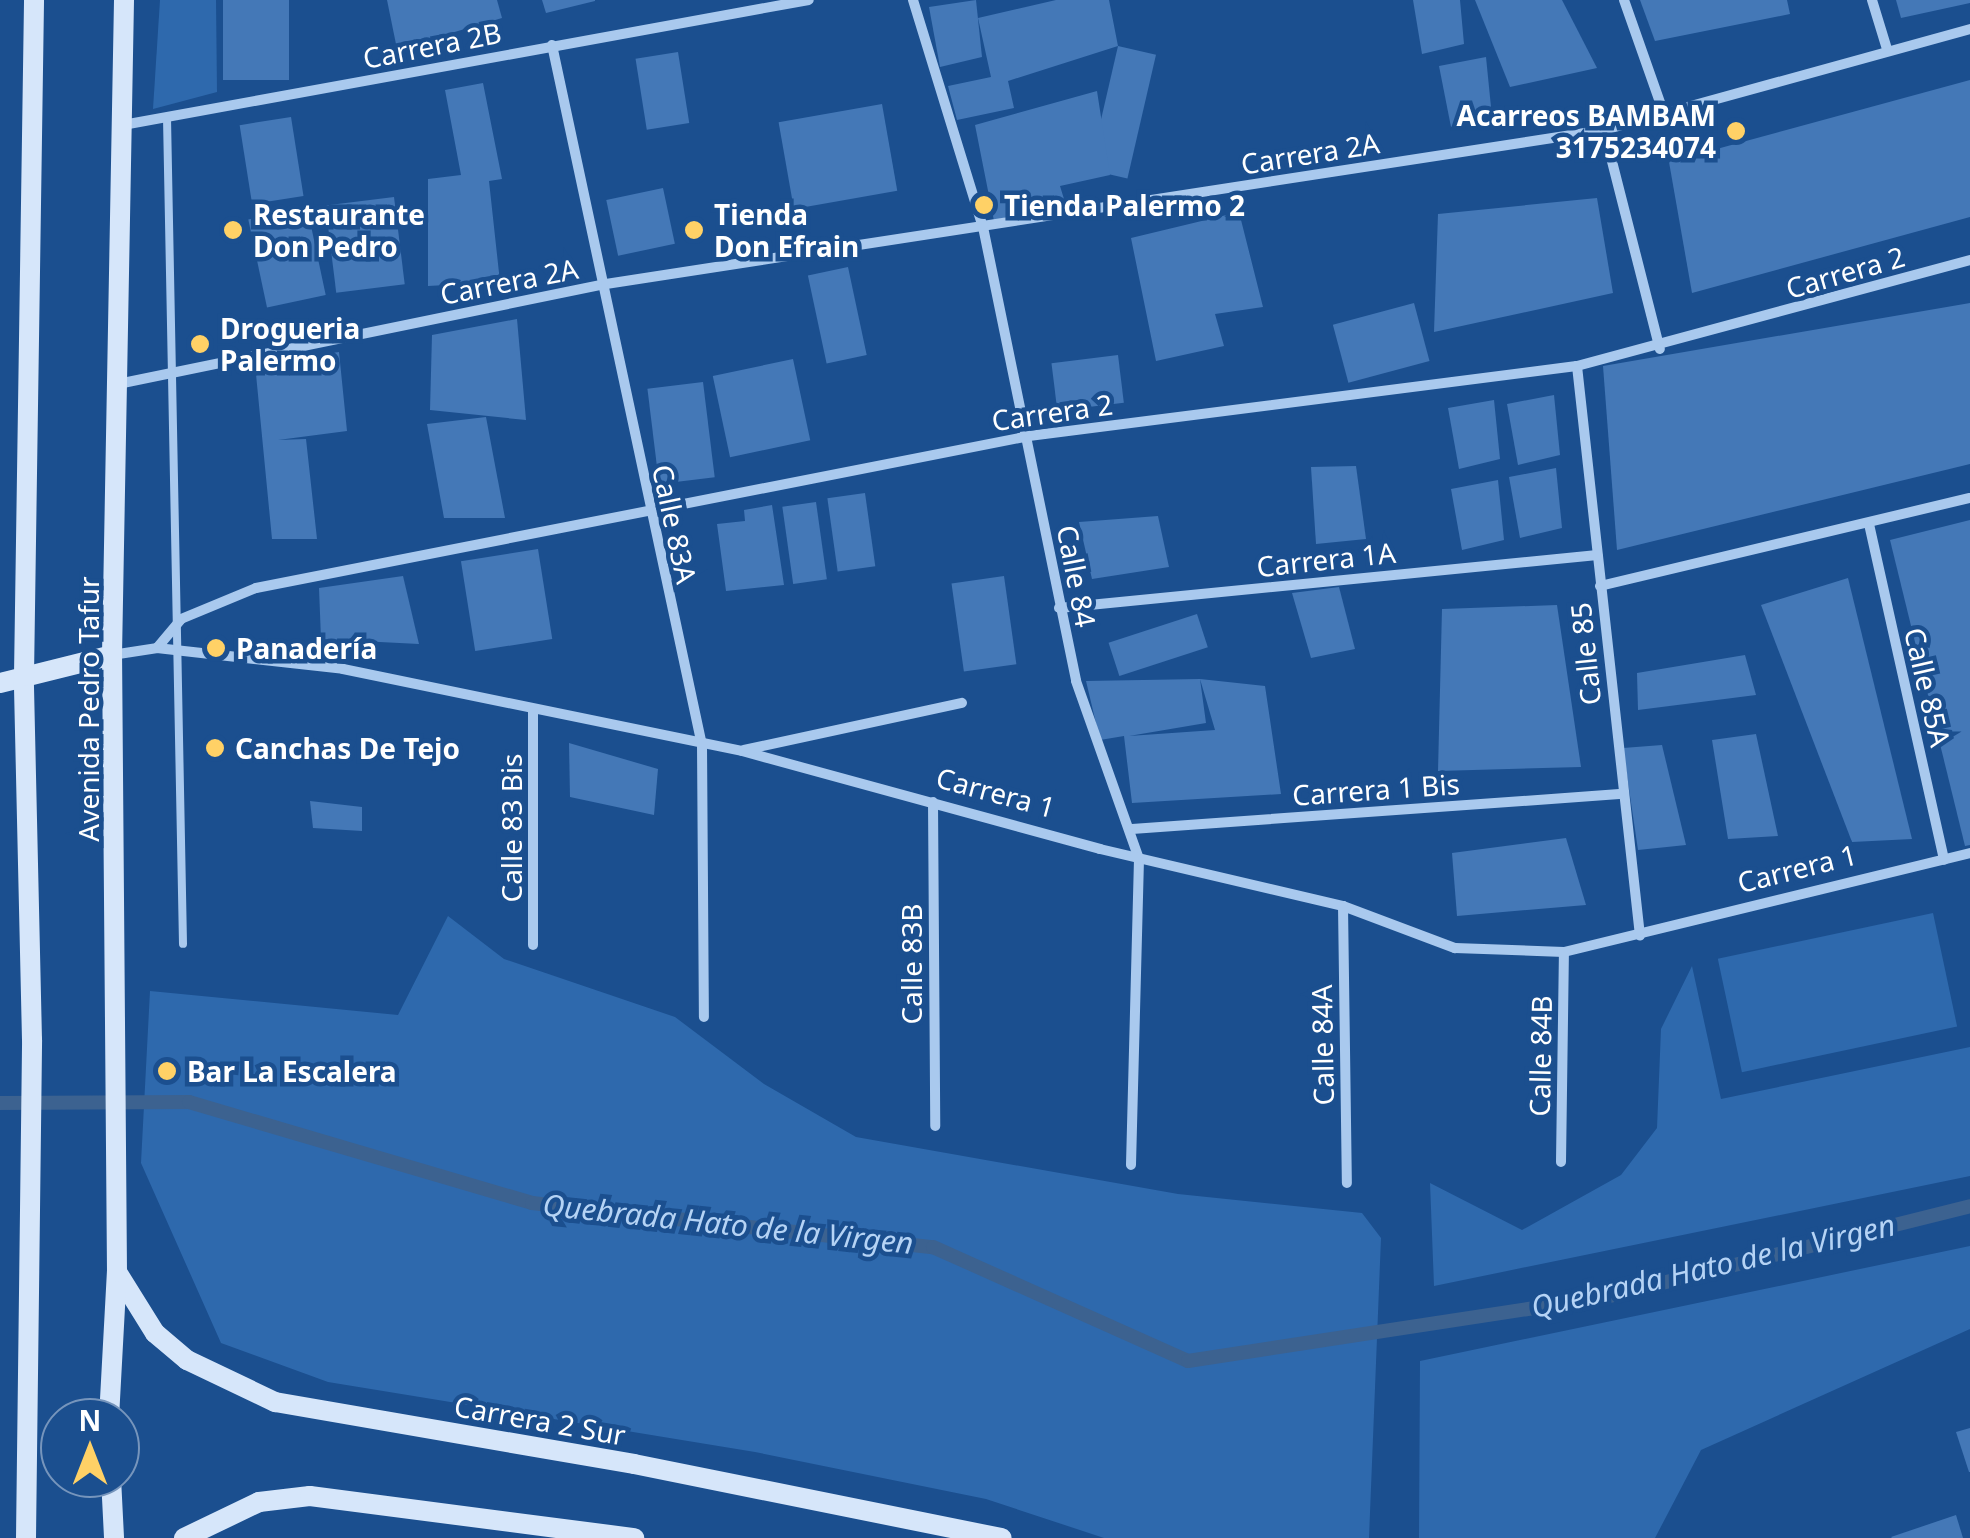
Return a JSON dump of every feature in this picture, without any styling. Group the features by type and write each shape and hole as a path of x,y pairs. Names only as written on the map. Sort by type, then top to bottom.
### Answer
{"main road":[{"path":"26,1538 32,1040 24,676 34,0"},
{"name":"Avenida Pedro Tafur","path":"110,1398 117,1272 119,1035 112,655 124,0"},
{"name":"Carrera 1","path":"0,683 112,655"},
{"name":"Carrera 2 Sur","path":"117,1272 156,1333 187,1360 275,1402 653,1468 1002,1538"},
{"path":"184,1538 259,1502 310,1496 634,1538"},
{"path":"112,1498 114,1538"}],"street":[{"name":"Carrera 2B","path":"123,126 809,0"},
{"name":"Calle 84","path":"913,0 983,228 1029,436 1059,608 1076,680 1132,829 1139,858 1131,1165"},
{"path":"1624,0 1663,112"},
{"path":"1872,0 1887,49"},
{"name":"Carrera 2A","path":"118,384 606,284 1604,130 1970,29"},
{"name":"Calle 83A","path":"552,45 606,284 646,508 702,745 704,1017"},
{"path":"1604,130 1660,349"},
{"name":"Carrera 2","path":"157,648 181,619 256,588 646,508 1029,436 1578,366 1660,349 1970,260"},
{"name":"Calle 85","path":"1578,366 1640,936"},
{"path":"1600,586 1970,498"},
{"name":"Calle 85A","path":"1869,524 1944,860"},
{"name":"Carrera 1A","path":"1059,608 1598,555"},
{"name":"Carrera 1","path":"112,655 157,648 343,670 742,751 1139,858 1343,906 1455,948 1564,952 1970,853"},
{"path":"742,751 962,704"},
{"name":"Calle 83 Bis","path":"533,710 533,945"},
{"name":"Carrera 1 Bis","path":"1132,829 1624,794"},
{"name":"Calle 83B","path":"933,802 935,1126"},
{"name":"Calle 84A","path":"1343,906 1347,1183"},
{"name":"Calle 84B","path":"1561,1162 1564,952"}],"lane":[{"path":"167,118 182,650 183,944"}],"shaded area":[{"path":"160,0 216,0 217,92 153,109"},
{"path":"1933,913 1957,1026 1742,1072 1718,959"},
{"path":"448,916 504,959 675,1017 764,1084 856,1137 1178,1194 1362,1213 1381,1238 1369,1538 1104,1538 986,1499 755,1452 328,1382 221,1343 141,1163 150,991 398,1015"},
{"path":"1692,966 1721,1099 1970,1047 1970,1176 1434,1286 1430,1183 1522,1230 1621,1175 1657,1128 1661,1029"},
{"path":"1970,1246 1970,1329 1701,1450 1655,1538 1419,1538 1420,1361"}],"building":[{"path":"223,0 289,0 289,80 223,80"},
{"path":"387,0 497,0 502,18 397,49"},
{"path":"542,0 595,0 595,1 546,13"},
{"path":"976,0 982,57 940,67 929,7"},
{"path":"1056,0 1109,0 1118,46 1008,81 1014,108 957,120 948,86 991,77 978,18"},
{"path":"1413,0 1460,0 1464,44 1422,54"},
{"path":"1475,0 1562,0 1597,68 1510,87"},
{"path":"1640,0 1787,0 1790,14 1655,41"},
{"path":"1896,0 1970,0 1970,3 1901,18"},
{"path":"1118,46 1156,55 1127,179 1089,170"},
{"path":"678,52 689,123 647,130 636,59"},
{"path":"1486,57 1492,117 1451,127 1439,66"},
{"path":"1970,80 1970,217 1692,293 1669,162"},
{"path":"483,83 502,179 489,181 500,282 428,286 428,179 461,175 445,90"},
{"path":"1097,91 1110,175 1060,186 1064,199 994,221 975,125"},
{"path":"882,104 897,191 794,209 779,122"},
{"path":"291,117 304,196 252,204 240,125"},
{"path":"663,188 675,244 618,256 606,200"},
{"path":"394,197 405,284 336,293 326,205"},
{"path":"1597,198 1613,293 1434,332 1438,214"},
{"path":"307,207 326,295 267,308 248,219"},
{"path":"1239,212 1263,307 1215,314 1224,346 1156,361 1131,238"},
{"path":"848,267 867,355 827,364 808,276"},
{"path":"1414,303 1430,361 1348,383 1333,325"},
{"path":"1970,303 1970,464 1617,550 1603,366"},
{"path":"517,319 526,420 430,410 432,335"},
{"path":"339,352 347,431 278,440 306,439 317,539 272,539 255,364"},
{"path":"1118,355 1124,403 1057,411 1051,363"},
{"path":"793,359 810,440 730,457 713,376"},
{"path":"703,382 715,477 659,484 647,389"},
{"path":"1554,395 1560,455 1518,465 1507,404"},
{"path":"1494,400 1500,459 1459,469 1448,408"},
{"path":"486,417 505,518 444,518 427,424"},
{"path":"1356,466 1366,539 1316,544 1311,467"},
{"path":"1556,468 1562,528 1520,538 1509,477"},
{"path":"1498,480 1504,540 1462,550 1451,489"},
{"path":"865,493 875,566 838,572 827,498"},
{"path":"816,502 827,579 793,584 782,507"},
{"path":"772,505 784,585 726,591 717,524 745,521 744,510"},
{"path":"1158,516 1169,567 1092,579 1079,522"},
{"path":"1970,520 1970,845 1965,846 1890,540"},
{"path":"538,549 552,639 475,651 461,561"},
{"path":"403,576 419,644 321,639 319,588"},
{"path":"1004,576 1016,664 964,672 952,583"},
{"path":"1848,578 1912,839 1852,842 1761,605"},
{"path":"1339,587 1355,649 1311,658 1292,593"},
{"path":"1557,605 1581,767 1438,771 1442,609"},
{"path":"1197,614 1208,647 1119,676 1109,643"},
{"path":"1745,655 1756,695 1638,710 1637,673"},
{"path":"1200,679 1265,686 1281,794 1132,803 1124,736 1100,740 1086,681","holes":["1200,679 1215,730 1129,736 1206,723"]},
{"path":"1756,734 1778,836 1728,839 1712,740"},
{"path":"569,743 658,769 654,815 570,797"},
{"path":"1662,745 1686,845 1638,850 1623,748"},
{"path":"310,801 362,807 362,831 313,828"},
{"path":"1566,838 1586,905 1457,916 1452,853"},
{"path":"1970,1428 1970,1472 1969,1472 1956,1432"},
{"path":"1956,1515 1963,1538 1891,1537"}],"waterway":[{"name":"Quebrada Hato de la Virgen","path":"0,1103 189,1102 532,1203 933,1247 1188,1361 1602,1298 1970,1206"}],"place":[{"name":"Acarreos BAMBAM 3175234074","path":"1736,131"},
{"name":"Tienda Palermo 2","path":"984,205"},
{"name":"Restaurante Don Pedro","path":"233,230"},
{"name":"Tienda Don Efrain","path":"694,230"},
{"name":"Drogueria Palermo","path":"200,344"},
{"name":"Panadería","path":"216,648"},
{"name":"Canchas De Tejo","path":"215,748"},
{"name":"Bar La Escalera","path":"167,1071"}]}
